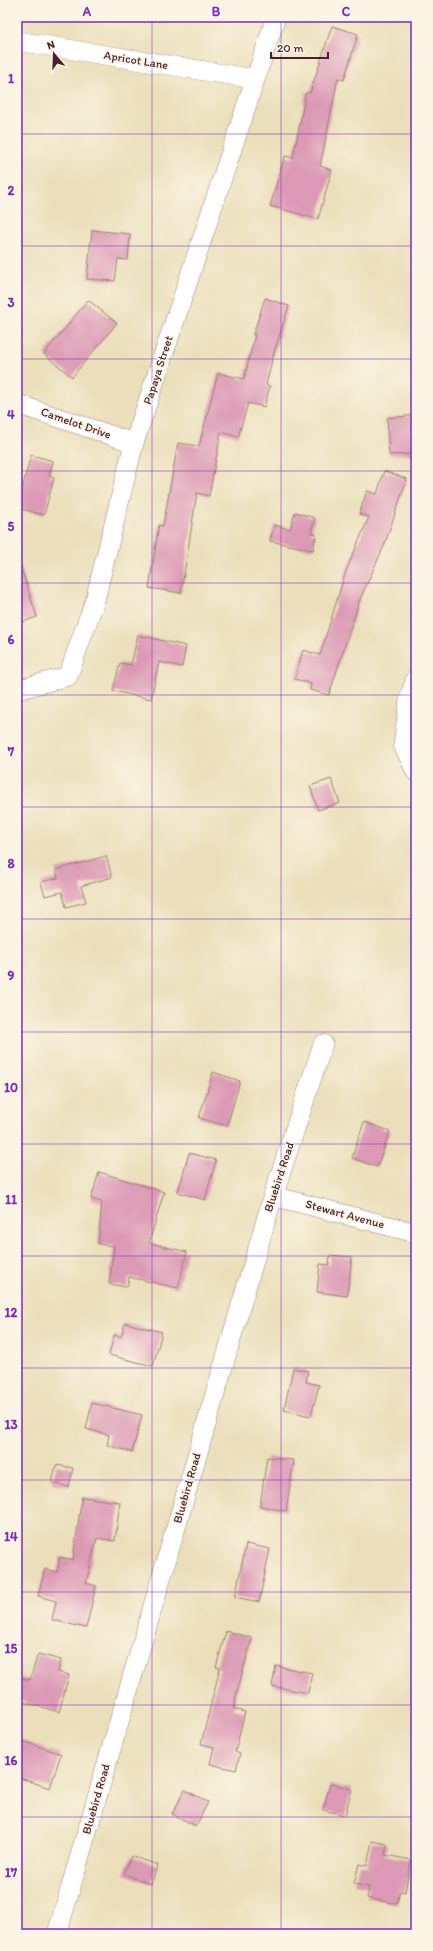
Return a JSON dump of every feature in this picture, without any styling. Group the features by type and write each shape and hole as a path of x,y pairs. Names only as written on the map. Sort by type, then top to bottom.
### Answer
{"street":[{"name":"Papaya Street","path":"17,690 68,676 95,600 134,443 276,17"},
{"name":"Apricot Lane","path":"17,41 255,78"},
{"name":"Camelot Drive","path":"17,404 134,443"},
{"path":"415,771 403,745 409,700 416,678"},
{"name":"Bluebird Road","path":"57,1934 273,1196 323,1044"},
{"name":"Stewart Avenue","path":"273,1196 416,1233"}],"building":[{"path":"332,26 358,34 344,80 338,78 320,166 332,170 318,219 270,206 285,156 293,158 306,92 310,93"},
{"path":"92,230 130,234 128,260 118,259 115,281 87,279"},
{"path":"265,298 289,306 273,356 266,385 270,386 264,407 248,403 238,437 221,432 209,496 197,493 181,593 149,588 159,525 163,526 178,443 199,446 218,373 244,379 255,335 253,335"},
{"path":"88,300 117,323 72,377 44,354"},
{"path":"416,415 416,454 389,455 387,418"},
{"path":"31,455 53,461 49,476 54,478 44,515 17,508"},
{"path":"384,471 407,479 384,546 360,599 329,695 310,690 311,684 295,679 303,650 320,655 346,571 369,517 359,514 367,491 377,494"},
{"path":"295,512 315,518 311,533 316,534 313,550 270,541 274,525 290,529"},
{"path":"20,565 37,617 17,624 17,566"},
{"path":"138,635 186,646 182,667 159,662 151,699 113,691 120,663 131,665"},
{"path":"331,779 340,803 318,810 310,786"},
{"path":"106,856 112,877 81,886 86,902 66,907 62,892 45,896 41,882 58,878 56,870"},
{"path":"213,1072 240,1081 227,1126 199,1118"},
{"path":"364,1122 390,1131 377,1167 352,1158"},
{"path":"189,1153 216,1160 205,1200 178,1192"},
{"path":"99,1172 164,1192 149,1243 187,1252 178,1288 129,1277 127,1287 109,1284 114,1246 98,1244 102,1202 91,1199"},
{"path":"330,1255 352,1257 347,1296 317,1292 320,1264 329,1265"},
{"path":"125,1323 162,1332 153,1366 109,1355 114,1335 121,1337"},
{"path":"293,1368 308,1371 306,1382 319,1385 311,1416 284,1410"},
{"path":"92,1403 142,1415 132,1452 107,1445 109,1435 86,1429"},
{"path":"267,1457 294,1460 286,1511 260,1506"},
{"path":"56,1465 73,1468 69,1487 52,1483"},
{"path":"82,1497 120,1502 115,1541 97,1538 86,1583 96,1586 86,1628 52,1620 56,1601 38,1596 45,1569 57,1572 60,1557 73,1560"},
{"path":"246,1544 270,1549 259,1602 235,1597"},
{"path":"226,1631 252,1638 235,1699 234,1709 245,1712 235,1752 240,1754 236,1770 210,1764 214,1747 201,1744 220,1668 216,1667"},
{"path":"38,1654 61,1660 58,1672 69,1675 59,1712 17,1700 17,1677 30,1680"},
{"path":"276,1666 312,1673 308,1693 272,1686"},
{"path":"20,1740 61,1754 50,1788 17,1777 17,1750"},
{"path":"330,1784 352,1789 345,1815 323,1810"},
{"path":"185,1790 208,1802 196,1826 172,1814"},
{"path":"372,1841 387,1844 385,1855 411,1860 405,1892 400,1891 397,1904 367,1898 369,1887 354,1884 359,1864 367,1866"},
{"path":"131,1856 158,1865 151,1884 124,1874"}]}
